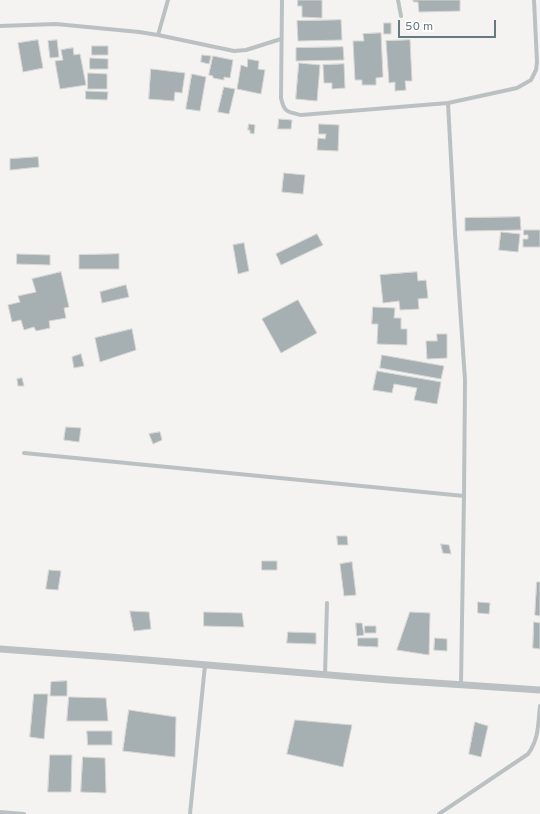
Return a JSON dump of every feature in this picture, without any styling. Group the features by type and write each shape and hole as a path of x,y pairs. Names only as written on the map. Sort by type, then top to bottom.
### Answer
{"street":[{"path":"158,35 168,0"},
{"path":"282,0 281,98 283,108 290,113 301,115 448,103 517,88 531,80 536,70 537,62 534,0"},
{"path":"398,0 401,16"},
{"path":"0,26 56,24 158,35 234,51 246,50 281,39"},
{"path":"448,103 465,380 461,684"},
{"path":"24,454 464,496"},
{"path":"326,675 327,603"},
{"path":"0,649 390,680 540,690"},
{"path":"190,814 205,665"},
{"path":"439,814 528,754 538,740 540,706"},
{"path":"0,812 24,814"}],"building":[{"path":"298,0 322,0 322,18 302,17 302,6 298,6"},
{"path":"413,0 460,0 460,11 419,12 418,2 414,2"},
{"path":"341,20 342,40 298,41 297,21"},
{"path":"384,23 391,23 391,34 384,34"},
{"path":"381,33 383,77 376,78 376,85 362,85 362,80 355,80 353,41 364,41 363,34"},
{"path":"38,40 43,68 23,72 18,43"},
{"path":"57,40 59,57 50,58 48,41"},
{"path":"410,40 412,81 405,81 406,90 395,91 395,82 389,83 386,41"},
{"path":"92,46 108,46 108,55 92,55"},
{"path":"343,47 344,60 296,61 296,48"},
{"path":"73,48 74,55 80,54 86,85 60,89 55,61 63,60 61,50"},
{"path":"202,55 211,56 209,64 201,62"},
{"path":"213,56 233,60 230,78 224,77 224,80 213,78 213,76 209,75"},
{"path":"90,58 108,59 108,69 90,69"},
{"path":"248,59 259,61 258,69 265,70 261,94 237,89 241,65 247,67"},
{"path":"299,63 320,65 317,101 296,99"},
{"path":"344,64 345,88 332,89 332,83 324,83 323,65"},
{"path":"151,69 185,73 182,93 175,92 174,101 149,99"},
{"path":"88,73 107,74 107,89 88,89"},
{"path":"192,74 206,77 200,111 186,109"},
{"path":"224,87 235,89 229,114 218,112"},
{"path":"86,91 108,92 107,100 86,99"},
{"path":"279,119 292,120 291,129 278,129"},
{"path":"249,124 255,125 254,134 250,133 250,130 248,130"},
{"path":"319,124 339,125 338,151 317,150 318,138 325,139 326,134 319,134"},
{"path":"38,157 39,167 10,170 10,159"},
{"path":"284,173 305,175 303,194 282,192"},
{"path":"520,217 521,230 465,231 465,218"},
{"path":"524,230 540,230 540,247 523,247 523,239 528,239 528,235 524,235"},
{"path":"501,232 520,234 518,252 499,250"},
{"path":"317,234 323,245 281,265 276,254"},
{"path":"244,243 249,271 238,274 233,245"},
{"path":"17,254 50,255 50,265 17,264"},
{"path":"119,254 119,269 79,269 79,255"},
{"path":"61,272 69,307 64,308 66,318 49,321 50,328 36,331 34,327 24,330 21,320 12,322 8,305 20,302 18,296 36,292 32,279"},
{"path":"417,272 418,281 426,280 428,298 418,299 419,309 400,310 399,301 383,303 380,275"},
{"path":"126,285 129,297 102,303 100,292"},
{"path":"298,300 317,333 281,353 262,319"},
{"path":"373,307 395,308 394,318 401,318 401,329 407,329 407,345 377,344 378,324 372,324"},
{"path":"132,329 136,350 100,362 95,338"},
{"path":"437,334 447,334 447,358 427,359 426,341 437,341"},
{"path":"81,354 84,366 74,368 72,357"},
{"path":"382,355 444,366 441,379 380,368"},
{"path":"377,371 441,382 437,404 414,400 417,388 394,384 392,393 373,390"},
{"path":"22,378 24,386 18,386 17,379"},
{"path":"66,427 81,428 79,442 64,440"},
{"path":"160,432 162,440 153,444 149,434"},
{"path":"337,536 347,536 348,545 338,545"},
{"path":"441,544 449,545 451,554 443,553"},
{"path":"262,561 277,561 277,570 262,570"},
{"path":"352,562 356,595 344,596 340,564"},
{"path":"49,570 61,571 58,590 46,589"},
{"path":"537,582 540,582 540,616 535,615"},
{"path":"478,602 490,603 489,614 478,613"},
{"path":"130,611 149,612 151,629 134,631"},
{"path":"204,612 242,613 244,627 204,626"},
{"path":"410,612 430,613 429,655 397,650"},
{"path":"534,622 540,623 540,649 533,648"},
{"path":"356,623 362,623 364,635 357,636"},
{"path":"365,626 376,626 376,633 365,633"},
{"path":"288,632 316,633 316,644 287,643"},
{"path":"358,638 378,638 378,647 358,646"},
{"path":"435,638 447,639 447,651 434,650"},
{"path":"67,681 67,696 50,696 51,682"},
{"path":"34,694 48,694 44,739 30,737"},
{"path":"69,697 106,698 108,721 67,721"},
{"path":"129,710 176,717 175,757 123,751"},
{"path":"295,720 352,725 343,767 287,754"},
{"path":"475,722 488,726 481,757 469,754"},
{"path":"87,731 112,731 112,745 88,745"},
{"path":"50,755 72,755 71,792 48,792"},
{"path":"83,757 105,758 106,793 81,792"}]}
